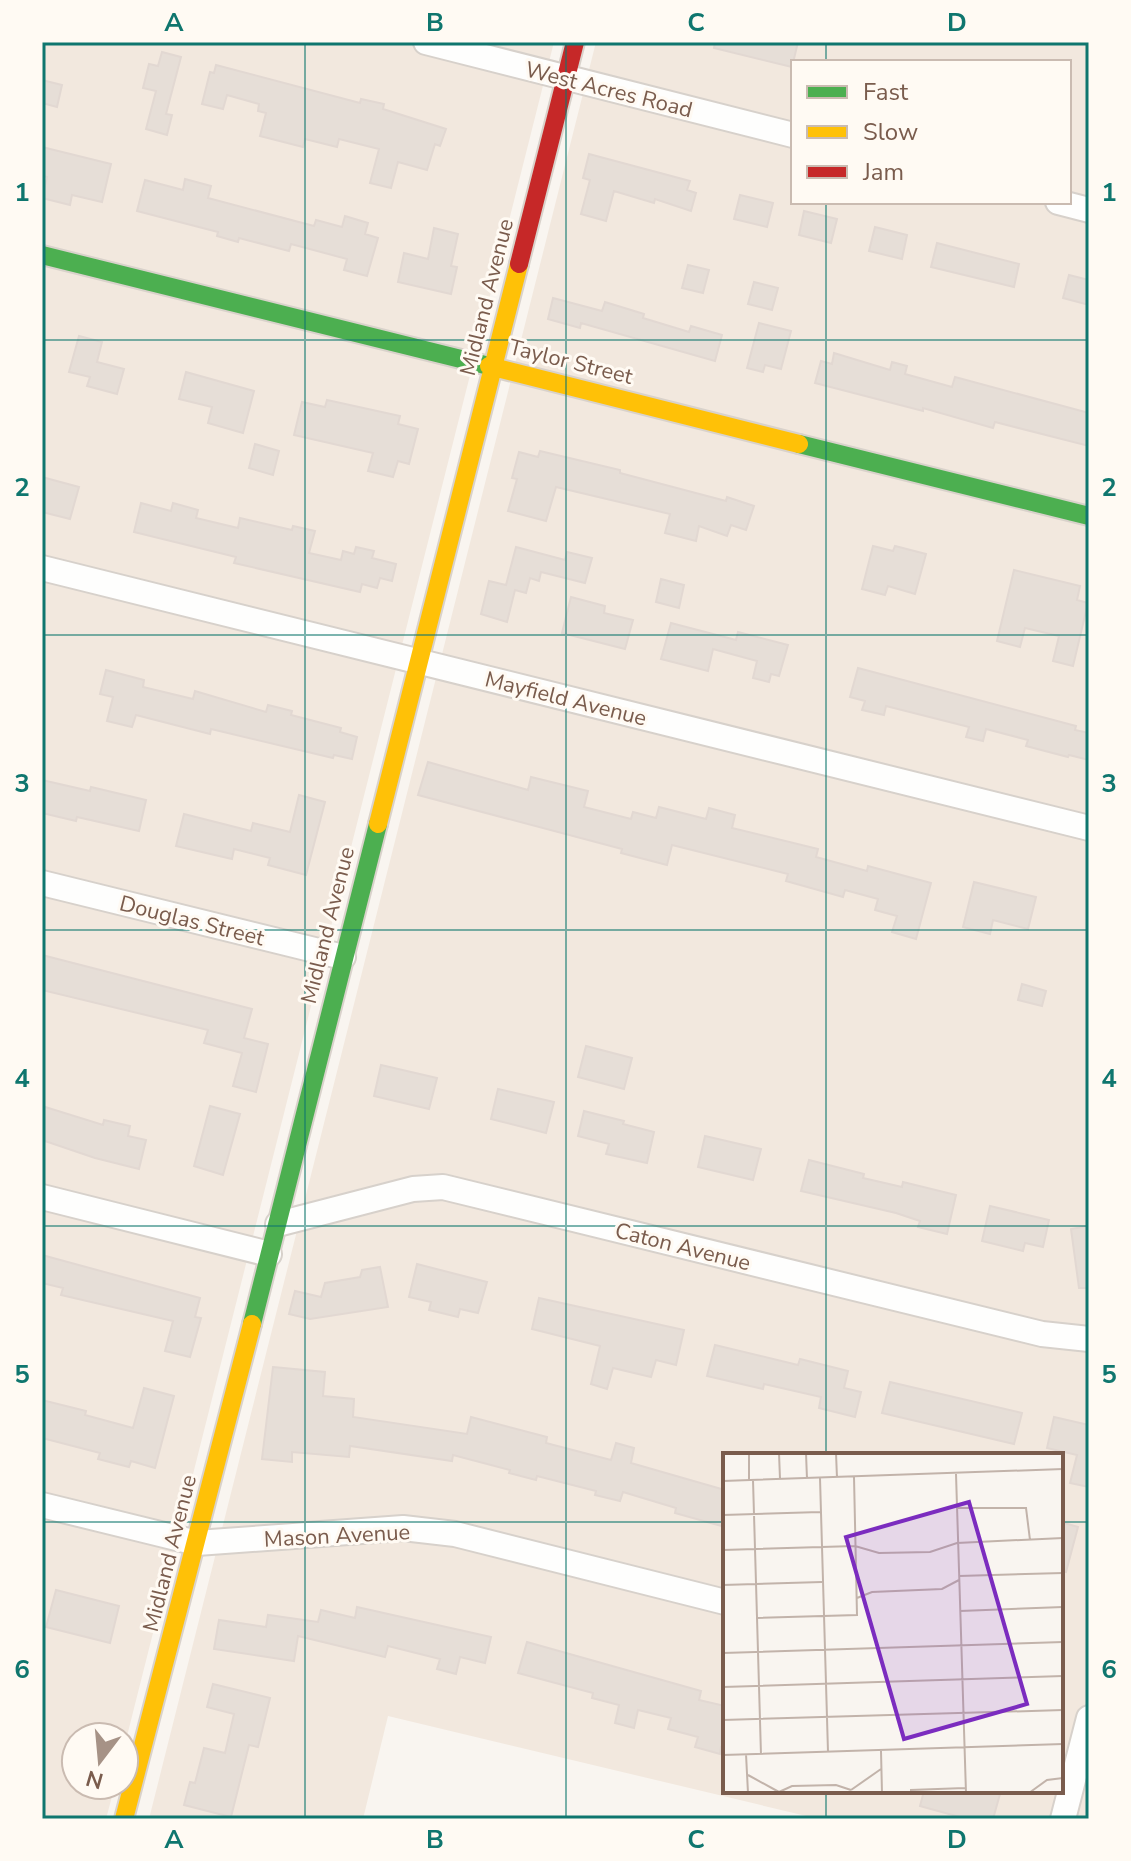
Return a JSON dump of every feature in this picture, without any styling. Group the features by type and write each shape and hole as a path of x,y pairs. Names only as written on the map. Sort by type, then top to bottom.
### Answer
{"main road":[{"name":"Midland Avenue","path":"124,1819 278,1224 575,42"},
{"name":"Taylor Street","path":"42,255 1089,516"}],"street":[{"name":"West Acres Road","path":"426,42 791,134"},
{"path":"1066,204 1089,210"},
{"name":"Mayfield Avenue","path":"42,568 1089,828"},
{"name":"Douglas Street","path":"42,883 343,957"},
{"name":"Caton Avenue","path":"278,1224 413,1189 443,1187 1042,1334 1089,1339"},
{"path":"42,1197 269,1254"},
{"name":"Mason Avenue","path":"42,1505 197,1543 403,1528 455,1534 723,1601"},
{"path":"1063,1819 1076,1758 1089,1718"}],"shaded area":[{"path":"42,42 554,42 131,1721 60,1721 60,1801 111,1801 106,1819 42,1819"},
{"path":"596,42 1089,42 1089,1819 819,1819 388,1716 363,1819 149,1819"}],"building":[{"path":"715,42 798,42 791,67 714,48"},
{"path":"162,52 181,57 166,114 172,115 167,135 146,129 156,91 143,88 149,64 158,66"},
{"path":"216,65 360,103 361,99 384,104 383,109 446,129 440,146 435,144 427,170 398,162 391,188 370,183 379,149 339,139 337,147 305,139 303,147 260,136 266,113 258,111 259,104 227,95 223,109 202,104 210,72 214,73"},
{"path":"42,80 62,85 57,107 42,103"},
{"path":"42,147 111,164 102,202 72,195 70,205 42,198 47,177 42,176"},
{"path":"589,154 690,181 687,190 696,193 691,211 655,199 654,203 614,191 606,221 581,214 590,180 583,178"},
{"path":"185,179 211,186 208,198 314,226 316,220 342,227 345,216 368,223 365,234 378,238 367,276 344,270 347,259 291,244 289,251 239,238 238,242 217,236 218,232 137,211 145,180 183,190"},
{"path":"740,195 773,203 767,227 734,219"},
{"path":"804,211 837,219 831,243 799,235"},
{"path":"875,227 907,235 902,259 869,251"},
{"path":"434,228 458,234 451,266 457,267 451,294 398,282 404,253 428,259"},
{"path":"937,243 1019,264 1014,287 931,267"},
{"path":"688,265 709,270 703,293 682,288"},
{"path":"1069,275 1089,280 1089,305 1063,298"},
{"path":"754,282 778,288 772,310 748,304"},
{"path":"553,298 602,311 605,302 689,332 691,326 722,335 715,361 581,323 580,328 548,319"},
{"path":"759,323 791,331 781,369 765,365 763,372 747,368"},
{"path":"79,336 102,342 97,362 124,369 117,394 87,386 90,377 69,372"},
{"path":"834,353 890,370 892,362 907,366 905,374 952,387 955,377 1089,413 1089,446 995,422 993,428 815,383 821,361 832,364"},
{"path":"186,372 254,391 243,433 208,423 212,407 179,399"},
{"path":"327,400 400,416 398,424 418,429 409,464 398,461 393,477 368,471 373,453 294,435 302,402 325,407"},
{"path":"255,444 279,451 273,475 249,468"},
{"path":"540,451 754,506 746,530 731,525 727,536 699,526 696,541 665,533 670,514 556,487 546,521 508,511 517,479 512,478 519,452 538,457"},
{"path":"42,477 79,487 70,519 42,512"},
{"path":"141,503 171,511 173,503 198,510 196,518 238,528 240,518 292,530 293,526 315,531 309,553 341,560 343,551 354,554 356,547 374,551 372,558 396,564 392,581 380,578 377,588 362,584 360,592 234,563 236,557 134,532"},
{"path":"873,546 893,551 895,546 926,554 915,594 888,586 885,595 862,589"},
{"path":"516,547 565,560 567,552 592,558 585,583 541,572 539,581 530,578 526,593 515,590 507,622 481,614 489,581 506,585"},
{"path":"1014,570 1080,586 1077,600 1088,603 1073,666 1053,661 1059,636 1025,628 1020,647 997,641"},
{"path":"661,579 684,585 679,608 656,602"},
{"path":"571,597 605,606 604,613 633,620 625,649 562,633"},
{"path":"671,623 736,640 738,632 788,645 779,676 771,674 769,682 753,678 757,661 713,649 708,671 661,659"},
{"path":"858,668 1076,726 1075,730 1089,733 1089,760 1026,746 1028,740 986,729 983,741 966,737 969,727 886,706 884,715 862,710 865,701 850,697"},
{"path":"106,670 144,680 143,687 193,699 195,691 266,712 268,705 292,711 291,715 341,728 340,732 357,737 352,759 334,755 333,758 211,729 210,734 136,715 132,727 107,721 113,697 100,694"},
{"path":"428,762 528,790 531,777 588,791 584,807 631,819 633,812 656,818 659,807 706,819 709,808 735,815 732,828 818,849 816,857 867,871 868,866 931,883 916,939 892,932 897,916 875,910 878,899 845,890 843,897 786,881 788,874 672,845 667,865 621,853 622,849 418,795"},
{"path":"42,780 146,800 139,831 77,817 76,821 42,813"},
{"path":"299,795 325,802 306,875 268,865 270,858 234,849 232,859 176,846 184,814 251,831 253,823 290,832"},
{"path":"974,882 1036,897 1028,929 993,920 990,934 963,927"},
{"path":"42,955 252,1009 244,1038 268,1044 256,1092 233,1086 242,1053 204,1043 208,1030 42,990"},
{"path":"1022,984 1046,991 1042,1006 1018,1000"},
{"path":"586,1046 632,1058 624,1089 578,1077"},
{"path":"381,1065 437,1078 429,1109 374,1096"},
{"path":"498,1089 554,1102 546,1133 491,1119"},
{"path":"42,1106 103,1125 104,1120 130,1126 128,1136 146,1140 139,1169 42,1140"},
{"path":"210,1106 240,1114 223,1175 194,1166"},
{"path":"584,1111 654,1132 647,1163 606,1154 609,1144 578,1136"},
{"path":"705,1136 761,1149 753,1180 698,1167"},
{"path":"809,1160 864,1174 863,1178 902,1187 903,1182 956,1195 947,1234 918,1227 920,1221 896,1213 801,1191"},
{"path":"990,1206 1049,1220 1043,1247 1025,1243 1023,1251 982,1241"},
{"path":"1089,1226 1089,1288 1079,1288 1071,1229"},
{"path":"42,1255 200,1298 195,1317 201,1318 190,1357 165,1351 173,1321 61,1295 63,1288 42,1283"},
{"path":"417,1264 487,1282 478,1313 460,1309 458,1317 429,1310 431,1302 409,1297"},
{"path":"380,1267 388,1307 310,1319 289,1314 295,1291 321,1297 325,1283 360,1277 362,1270"},
{"path":"539,1298 684,1330 676,1365 656,1360 651,1377 613,1368 607,1389 591,1384 600,1346 532,1329"},
{"path":"715,1345 798,1365 800,1359 848,1371 844,1388 861,1392 855,1417 819,1408 821,1397 764,1384 763,1389 707,1376"},
{"path":"273,1367 325,1372 323,1396 354,1399 353,1417 467,1434 471,1417 547,1437 546,1443 611,1460 616,1443 634,1448 631,1463 723,1489 723,1526 675,1513 676,1508 623,1492 620,1501 595,1495 596,1491 537,1476 536,1480 453,1455 452,1461 350,1446 349,1457 292,1452 292,1462 262,1459"},
{"path":"890,1382 1022,1413 1014,1444 882,1413"},
{"path":"144,1388 174,1396 155,1468 131,1461 129,1467 98,1459 100,1453 42,1438 42,1400 86,1411 85,1415 133,1428"},
{"path":"1054,1417 1089,1425 1089,1487 1070,1483 1077,1455 1047,1448"},
{"path":"1063,1523 1078,1527 1066,1572 1063,1571"},
{"path":"56,1590 119,1606 110,1643 46,1627"},
{"path":"357,1607 491,1637 485,1663 460,1657 456,1674 437,1669 440,1659 388,1646 385,1657 298,1636 294,1661 214,1649 219,1620 266,1627 268,1615 318,1622 321,1610 355,1618"},
{"path":"527,1642 701,1691 699,1700 723,1706 723,1748 720,1754 695,1747 698,1737 668,1729 671,1718 638,1710 634,1728 615,1723 619,1705 592,1698 593,1693 518,1673"},
{"path":"213,1684 270,1698 258,1747 249,1745 231,1817 184,1805 190,1782 195,1783 204,1748 225,1753 234,1714 207,1707"},
{"path":"923,1793 1000,1794 993,1819 967,1819 920,1806"}],"traffic: fast":[{"path":"42,255 489,366"},
{"path":"799,444 1089,516"},
{"path":"252,1324 378,824"}],"traffic: slow":[{"path":"378,824 519,264"},
{"path":"489,366 799,444"},
{"path":"124,1819 252,1324"}],"traffic: jam":[{"path":"519,264 575,42"}]}
